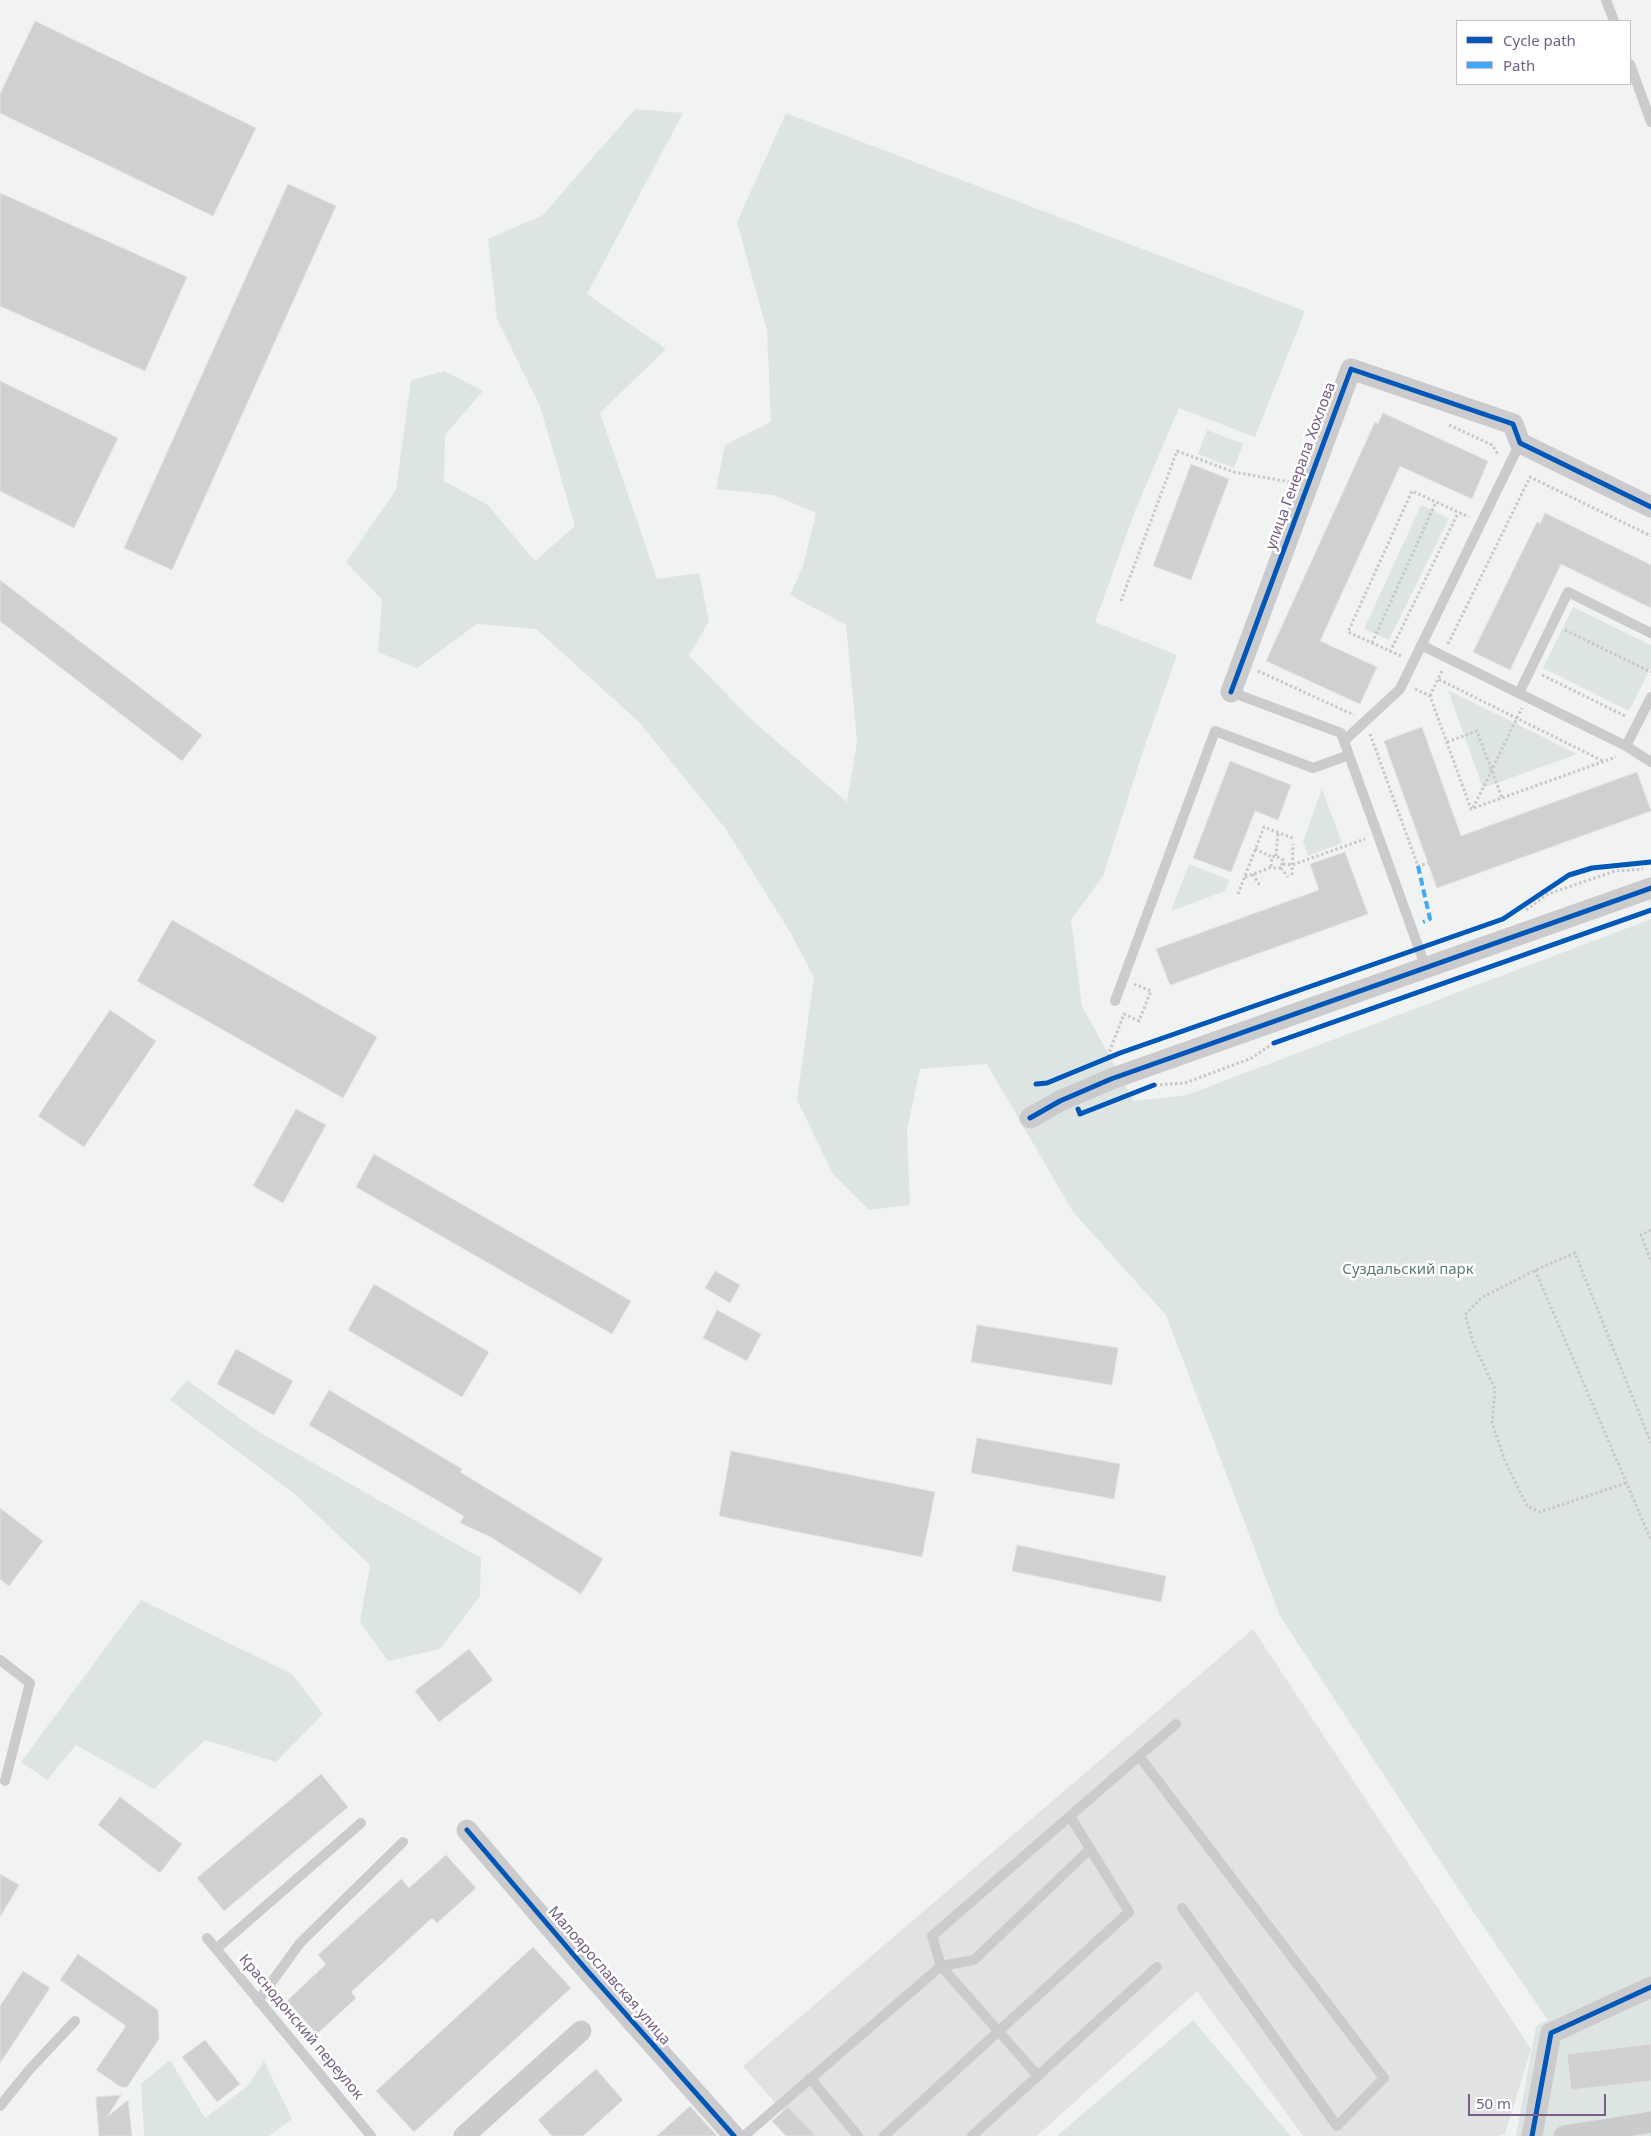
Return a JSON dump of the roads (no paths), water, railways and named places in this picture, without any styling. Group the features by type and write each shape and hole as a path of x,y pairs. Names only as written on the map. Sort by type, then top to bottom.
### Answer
{"street":[{"name":"улица Генерала Хохлова","path":"1231,692 1351,369 1513,424 1520,442"},
{"path":"1520,442 1651,507"},
{"path":"1030,1118 1060,1101 1111,1079 1651,888"},
{"name":"Малоярославская улица","path":"467,1830 584,1967 734,2136"},
{"path":"1532,2136 1551,2033 1651,1987"},
{"path":"464,2136 581,2031"},
{"path":"1564,2136 1651,2122"}],"lane":[{"path":"1606,0 1614,20"},
{"path":"1631,67 1651,122"},
{"path":"1344,741 1400,689 1520,442"},
{"path":"1523,695 1530,669 1568,592 1651,633"},
{"path":"1421,645 1626,746 1651,762"},
{"path":"1231,692 1341,733 1426,968"},
{"path":"1626,746 1651,697"},
{"path":"1115,1001 1215,732 1313,768 1349,755"},
{"path":"0,1660 30,1683 5,1780"},
{"path":"1038,2076 941,1966 932,1936 1176,1724"},
{"path":"1140,1756 1384,2078 1337,2126 1182,1908"},
{"path":"884,2136 1129,1912 1070,1816"},
{"path":"216,1949 360,1823"},
{"path":"258,2001 300,1943 403,1842"},
{"path":"744,2136 941,1966 974,1960 1090,1849"},
{"name":"Краснодонский переулок","path":"207,1938 371,2136"},
{"path":"972,2136 1157,1966"},
{"path":"0,2106 30,2069 75,2021"},
{"path":"810,2078 858,2136"}],"park label":[{"name":"Суздальский парк","path":"1408,1270"}]}
